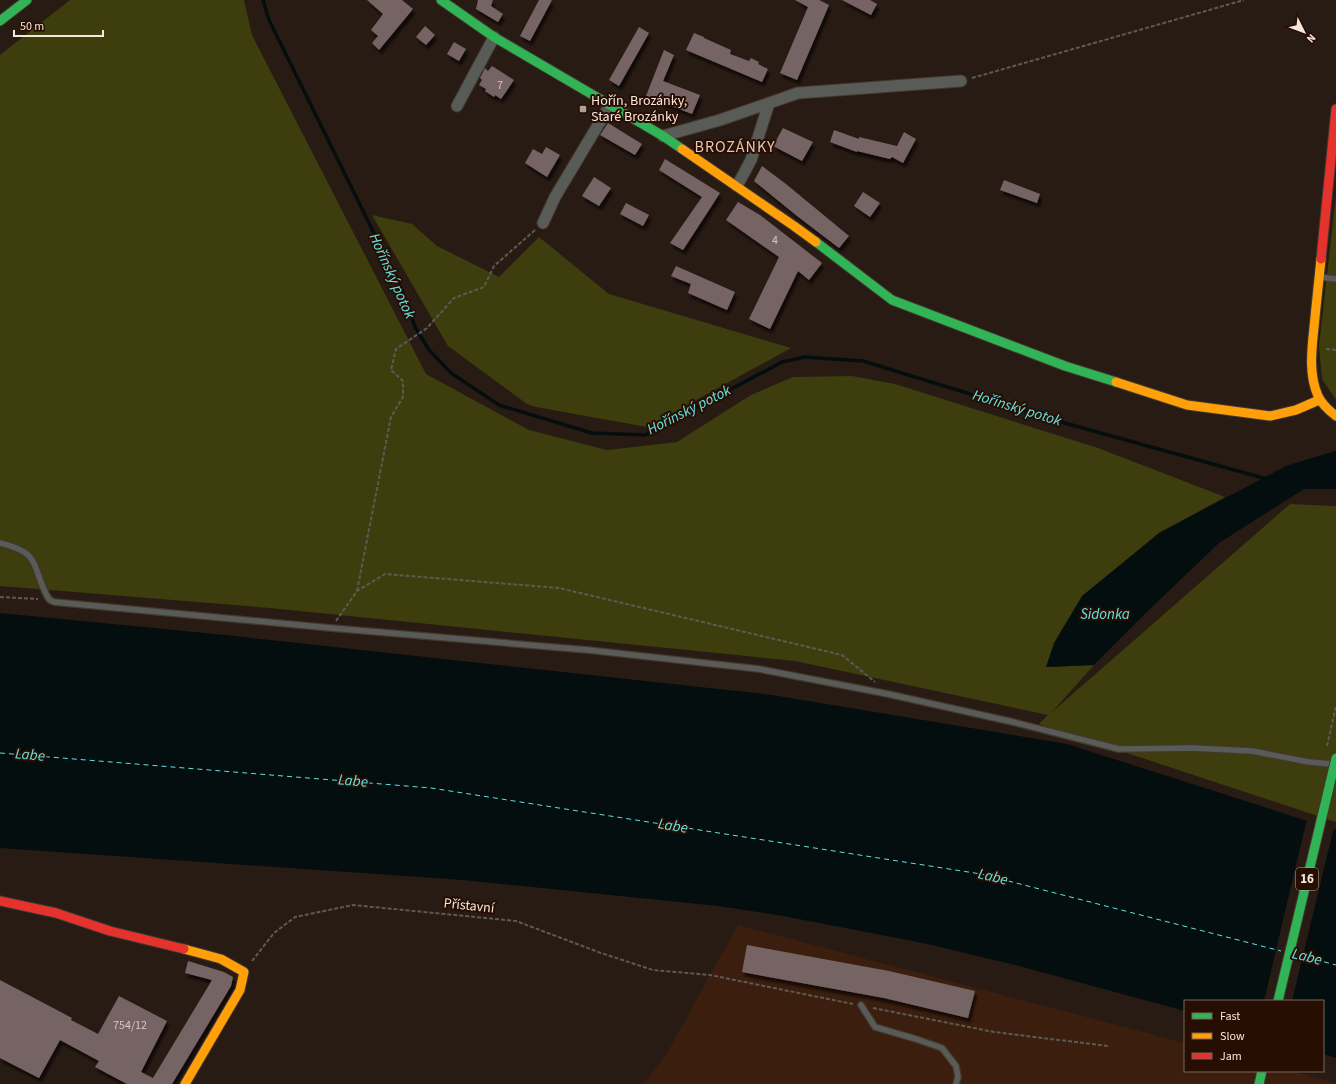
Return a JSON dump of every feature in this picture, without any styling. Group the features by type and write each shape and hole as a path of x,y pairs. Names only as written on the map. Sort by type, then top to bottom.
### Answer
{"street":[{"path":"0,21 27,0"},
{"path":"441,0 494,37 663,136 794,226 892,300 1065,366 1187,405 1270,416 1296,410 1319,400"},
{"path":"456,106 494,37"},
{"path":"663,136 720,120 798,93 961,81"},
{"path":"737,186 751,160 769,103"},
{"path":"543,223 555,197 610,105"},
{"path":"1336,109 1312,348 1312,371 1319,400 1331,413 1336,416"},
{"name":"16","path":"1278,1000 1336,758"},
{"path":"0,902 56,913 110,931 221,959 244,972 240,990 185,1084"},
{"path":"1259,1084 1262,1072"}],"lane":[{"path":"1319,278 1336,279"},
{"path":"0,543 16,547 28,554 35,564 50,600 66,604 588,650 759,669 888,694 1013,722 1119,749 1192,748 1252,751 1309,762 1336,765"},
{"path":"861,1005 876,1027 942,1048 956,1066 958,1077 956,1084"}],"path":[{"path":"961,81 1244,0"},
{"path":"357,591 391,417 403,397 403,381 391,370 396,349 425,329 454,298 484,287 494,266 543,223"},
{"path":"331,628 357,591 385,574 559,588 842,655 888,694"},
{"path":"0,597 50,600"},
{"name":"Přístavní","path":"244,972 274,933 295,918 353,905 516,921 601,954 653,970 710,975 994,1032 1108,1046"}],"shaded area":[{"path":"70,0 244,0 252,35 426,374 529,430 607,450 677,442 751,395 793,377 852,376 895,384 1098,448 1225,497 1159,533 1047,667 1094,665 1052,712 1290,504 1336,506 1336,822 1039,724 1048,715 795,661 270,608 0,586 0,55"},
{"path":"1336,195 1336,400 1322,379 1319,346"},
{"path":"372,215 412,224 437,246 499,277 539,237 609,294 791,348 647,427 536,407 527,404 448,346"},
{"path":"738,925 1184,1043 1184,1072 1295,1072 1336,1084 643,1084 666,1055"}],"water":[{"name":"Sidonka","path":"1336,451 1336,489 1304,489 1219,543 1094,665 1046,667 1054,643 1082,596 1159,533 1286,466"},
{"name":"Labe","path":"0,613 225,635 772,695 1067,744 1336,830 1336,1058 1324,1054 1324,1000 1184,1000 1184,1011 1015,965 923,943 783,916 718,906 463,880 0,848"}],"pier":[{"path":"1307,819 1334,827 1292,1000 1264,1000"}],"building":[{"path":"367,0 402,0 413,9 379,50 372,43 378,36 371,30 383,14"},
{"path":"478,0 493,0 491,6 503,14 498,22 476,9"},
{"path":"539,0 552,0 530,41 520,36"},
{"path":"795,0 819,0 829,5 797,80 780,73 808,7"},
{"path":"842,0 870,0 877,4 871,15"},
{"path":"425,26 435,35 426,45 416,37"},
{"path":"639,27 649,33 619,86 609,80"},
{"path":"694,33 731,50 730,54 749,61 751,58 759,62 758,64 768,69 762,82 686,50"},
{"path":"454,42 466,49 459,61 447,54"},
{"path":"664,50 674,55 663,81 700,95 692,114 646,96"},
{"path":"492,66 514,80 501,99 495,95 494,97 485,91 486,89 479,85 482,80 480,78 485,68 488,71"},
{"path":"608,123 642,144 635,155 600,135"},
{"path":"783,128 813,142 802,161 773,146"},
{"path":"834,130 859,139 859,137 897,146 904,132 916,139 903,163 892,157 890,159 857,152 830,142"},
{"path":"546,147 560,155 547,177 525,163 533,149 542,154"},
{"path":"665,159 720,193 683,250 670,243 702,197 659,170"},
{"path":"762,166 849,236 839,248 754,181"},
{"path":"594,177 611,188 599,206 582,196"},
{"path":"1004,180 1040,194 1037,203 1000,190"},
{"path":"863,192 880,203 870,217 854,206"},
{"path":"738,202 760,215 822,263 809,280 798,271 770,329 749,319 779,257 726,220"},
{"path":"626,203 649,215 643,226 620,214"},
{"path":"676,266 735,292 727,310 688,293 691,284 671,276"},
{"path":"747,945 889,971 975,991 968,1018 884,998 742,972"},
{"path":"188,961 224,972 233,977 231,986 172,1084 127,1084 95,1067 99,1061 60,1040 39,1078 0,1058 0,980 72,1018 71,1020 98,1034 119,996 167,1021 141,1072 153,1078 212,980 185,973"}],"waterway":[{"name":"Hořínský potok","path":"263,0 269,20 402,290 415,327 429,350 451,373 499,405 592,433 645,435 782,362 805,357 863,361 1061,422 1267,479"}],"ferry route":[{"path":"0,753 431,788 981,874 1281,951"},
{"path":"1298,955 1336,965"}],"traffic: fast":[{"path":"0,21 27,0"},
{"path":"441,0 494,37 663,136 682,149"},
{"path":"816,242 892,300 1065,366 1116,382"},
{"path":"1278,1000 1336,758"},
{"path":"1259,1084 1262,1072"}],"traffic: slow":[{"path":"682,149 816,242"},
{"path":"1321,259 1312,346 1312,367 1318,396 1326,407 1336,416"},
{"path":"1116,382 1187,405 1270,416 1296,410 1319,400"},
{"path":"184,949 221,959 244,972 240,990 185,1084"}],"traffic: jam":[{"path":"1321,259 1336,109"},
{"path":"0,901 56,913 110,931 184,949"}],"place":[{"name":"Hořín, Brozánky, Staré Brozánky","path":"583,109"}],"district":[{"name":"BROZÁNKY","path":"735,147"}]}
